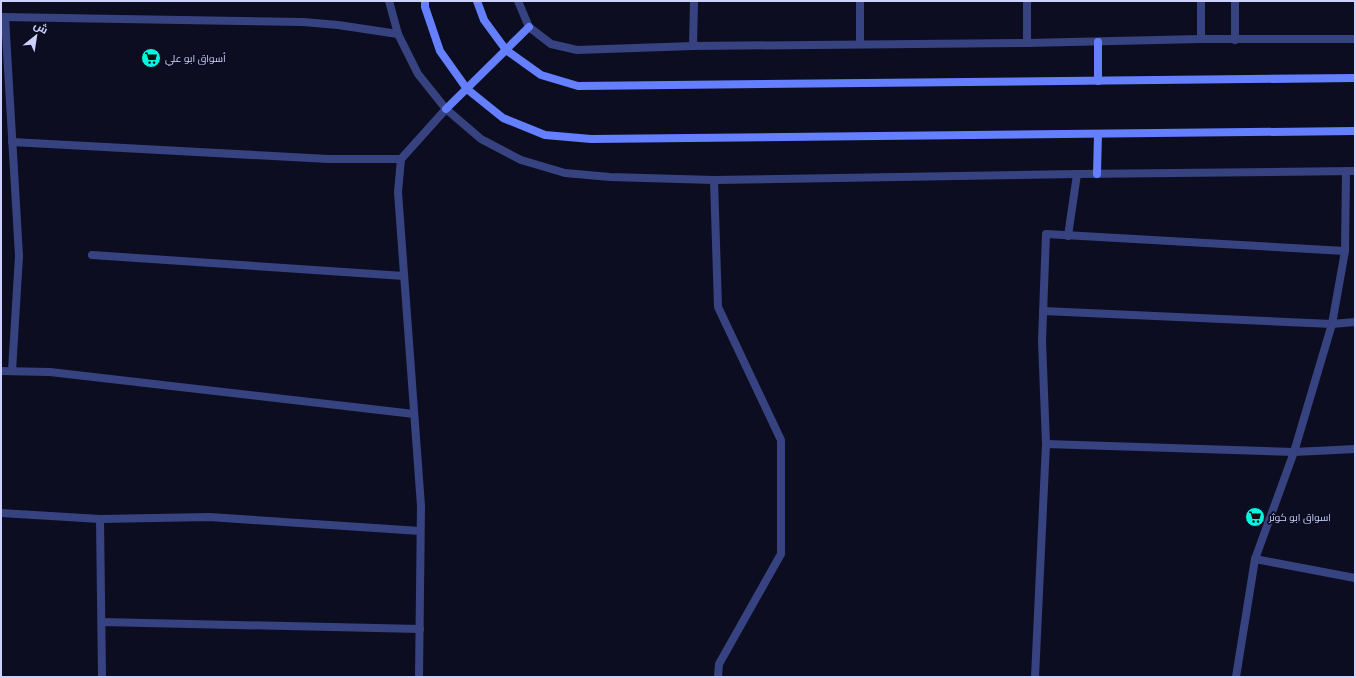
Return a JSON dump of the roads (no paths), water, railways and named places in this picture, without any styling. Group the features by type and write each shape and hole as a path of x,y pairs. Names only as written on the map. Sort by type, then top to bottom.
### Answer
{"main road":[{"path":"425,1 425,7 440,51 467,89 502,118 546,135 592,139 1355,131"},
{"path":"477,1 484,20 506,50 541,75 578,86 1355,78"},
{"path":"446,109 529,27"},
{"path":"1098,42 1098,81"},
{"path":"1097,174 1098,134"}],"street":[{"path":"389,1 398,34 418,74 446,109 481,139 521,160 564,173 610,177 714,180 1355,171"},
{"path":"518,1 529,27 551,44 577,50 693,46 1027,43 1201,39 1355,39"},
{"path":"693,46 694,1"},
{"path":"860,1 860,44"},
{"path":"1027,1 1027,43"},
{"path":"1201,1 1201,39"},
{"path":"1235,1 1235,40"},
{"path":"12,371 19,256 3,17 303,22 338,25 398,34"},
{"path":"419,677 421,506 398,192 401,159 446,109"},
{"path":"12,142 328,159 401,159"},
{"path":"1236,677 1255,559 1294,452 1332,324 1345,251 1346,171"},
{"path":"1068,236 1077,174"},
{"path":"714,180 718,307 781,440 781,554 719,664 718,677"},
{"path":"1035,677 1046,444 1042,341 1046,234 1345,251"},
{"path":"92,256 404,276"},
{"path":"1043,311 1332,324 1355,322"},
{"path":"1,371 50,372 414,414"},
{"path":"1046,444 1294,452 1355,449"},
{"path":"1,512 100,519 208,517 420,531"},
{"path":"100,519 102,677"},
{"path":"1255,559 1355,578"},
{"path":"102,622 420,629"}],"place":[{"name":"أسواق ابو علي","path":"151,58"},
{"name":"اسواق ابو كوثر","path":"1255,517"}]}
